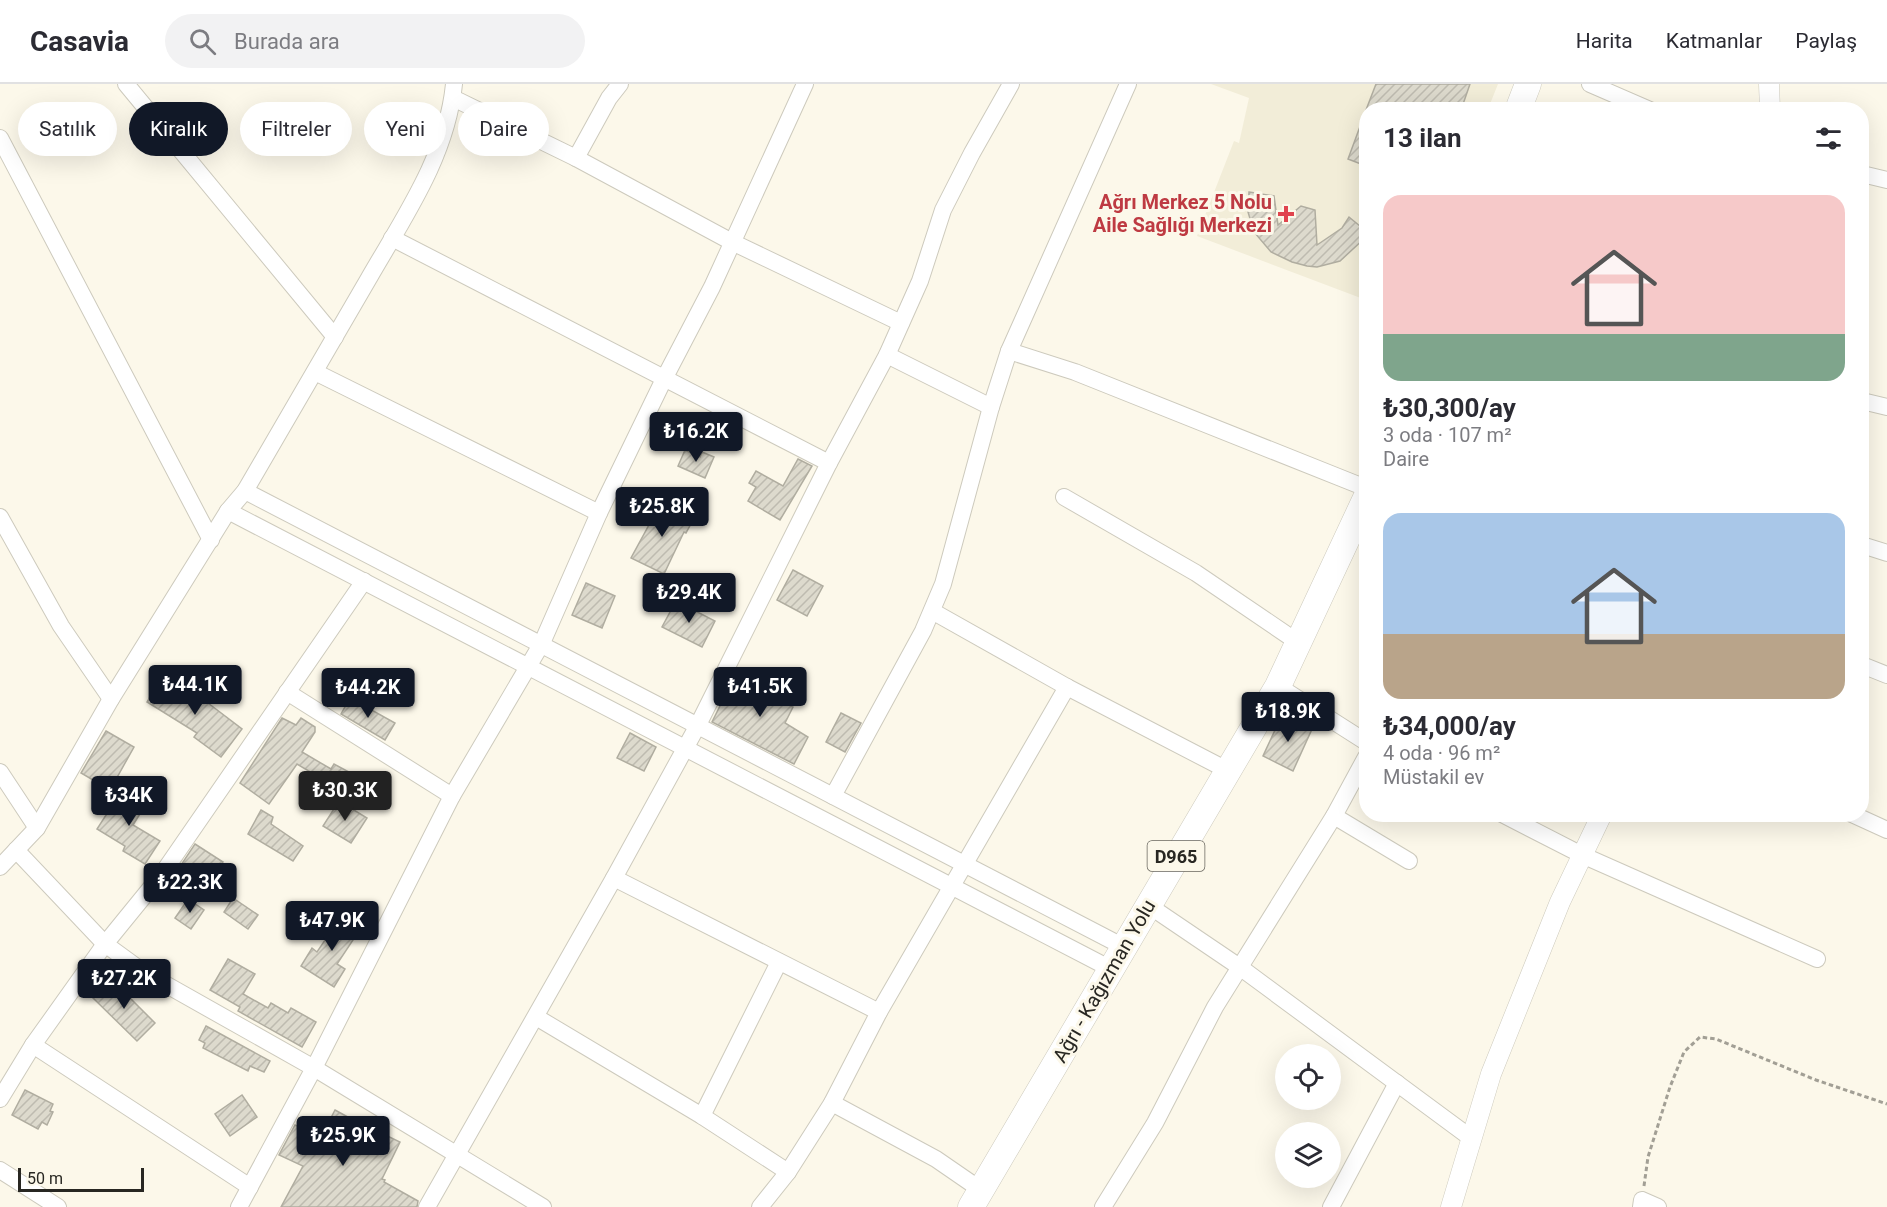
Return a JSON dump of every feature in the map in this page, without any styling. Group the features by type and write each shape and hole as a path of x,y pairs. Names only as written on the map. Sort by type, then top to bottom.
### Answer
{"main road":[{"path":"1521,102 1528,84"},
{"name":"Ağrı - Kağızman Yolu","path":"976,1198 1278,686 1359,513"}],"street":[{"path":"126,84 335,337"},
{"path":"576,158 609,98 620,84"},
{"path":"239,1207 314,1068 452,796 530,667 599,513 712,287 805,84"},
{"path":"427,1207 455,1154 615,878 698,725 829,463 887,355 920,281 943,210 1011,84"},
{"path":"833,796 932,611 943,584 991,407 1009,351 1128,84"},
{"path":"1590,84 1632,102"},
{"path":"1769,84 1770,102"},
{"path":"0,867 37,828 111,699 228,511 245,491 315,372 426,180 438,150 453,91 732,242 901,323"},
{"path":"0,138 211,540"},
{"path":"1869,176 1887,180"},
{"path":"392,238 829,463"},
{"path":"1009,351 1075,372 1359,485"},
{"path":"887,355 991,407"},
{"path":"315,372 599,513"},
{"path":"1869,402 1887,407"},
{"path":"245,491 542,643 1124,947"},
{"path":"1064,497 1196,573 1299,643"},
{"path":"228,511 1111,969"},
{"path":"0,517 61,626 111,699"},
{"path":"1869,547 1887,553"},
{"path":"0,1100 33,1044 105,944 162,874 364,581"},
{"path":"932,611 1067,687 1227,770"},
{"path":"1869,668 1887,675"},
{"path":"1278,686 1359,738"},
{"path":"759,1207 788,1172 832,1103 879,1012 1067,687"},
{"path":"287,692 452,796"},
{"path":"1103,1207 1155,1123 1215,1006 1241,968 1264,926 1334,816 1359,770"},
{"path":"0,772 37,828"},
{"path":"1334,816 1409,861"},
{"path":"1518,822 1582,855 1817,959"},
{"path":"1451,1207 1491,1074 1560,902 1598,822"},
{"path":"1869,822 1887,830"},
{"path":"16,850 105,944 142,971 314,1068 543,1207"},
{"path":"615,878 879,1012"},
{"path":"1148,905 1241,968 1471,1138"},
{"path":"702,1116 779,962"},
{"path":"536,1017 702,1116 788,1172"},
{"path":"33,1044 250,1187"},
{"path":"1331,1207 1397,1083"},
{"path":"832,1103 936,1159 976,1198"},
{"path":"0,1170 58,1207"},
{"path":"1642,1204 1658,1207"}],"path":[{"path":"1642,1204 1648,1157 1670,1088 1684,1052 1700,1037 1716,1039 1816,1080 1887,1104"}],"shaded area":[{"path":"1211,84 1498,84 1491,102 1359,102 1359,297 1197,236 1234,141 1239,143 1249,98"}],"building":[{"path":"1376,84 1470,84 1464,102 1369,102"},
{"path":"1359,129 1359,163 1348,159"},
{"path":"1249,192 1274,196 1278,225 1301,206 1315,210 1317,245 1342,228 1349,217 1359,225 1359,243 1340,261 1317,267 1292,262 1271,252 1254,232 1248,212"},
{"path":"685,450 700,457 702,452 714,457 705,478 678,466"},
{"path":"798,459 812,466 780,520 748,501 756,487 749,483 756,471 783,486"},
{"path":"662,501 694,518 686,533 684,532 664,574 631,558"},
{"path":"793,570 823,586 807,616 777,600"},
{"path":"586,583 615,596 602,628 572,615"},
{"path":"676,601 715,621 702,647 662,627"},
{"path":"742,670 772,686 767,695 793,707 785,723 808,737 794,764 712,722"},
{"path":"163,676 208,703 242,729 221,757 194,737 197,733 147,702"},
{"path":"350,698 395,723 385,740 341,714"},
{"path":"841,713 861,723 845,752 826,742"},
{"path":"1282,715 1312,729 1293,771 1263,756"},
{"path":"282,718 296,725 301,718 315,727 315,732 302,752 331,769 334,764 349,772 339,789 297,764 269,804 240,783"},
{"path":"106,731 134,747 110,790 81,773"},
{"path":"630,733 656,747 644,771 617,758"},
{"path":"139,791 150,798 133,825 160,841 145,864 123,851 125,846 97,829 119,795 131,802"},
{"path":"339,801 367,818 351,843 323,826"},
{"path":"261,810 273,817 271,824 303,846 293,861 248,834"},
{"path":"195,844 223,862 204,888 179,868"},
{"path":"233,898 258,915 248,929 224,912"},
{"path":"188,899 204,910 191,929 175,918"},
{"path":"342,915 361,928 337,964 345,969 334,987 301,966 312,948 317,952"},
{"path":"228,959 255,974 243,994 268,1008 271,1003 288,1013 291,1008 316,1022 302,1047 238,1011 240,1007 210,990"},
{"path":"111,979 155,1023 137,1041 92,997"},
{"path":"206,1026 270,1061 264,1072 250,1066 248,1071 203,1048 205,1043 199,1040"},
{"path":"25,1090 53,1104 50,1111 53,1112 47,1125 42,1122 38,1129 12,1115"},
{"path":"242,1095 257,1117 230,1136 215,1114"},
{"path":"335,1110 375,1132 375,1130 400,1142 382,1179 418,1201 417,1207 281,1207 303,1166 279,1155 295,1125 321,1137"}],"place":[{"name":"Ağrı Merkez 5 Nolu Aile Sağlığı Merkezi","path":"1286,214"}]}
